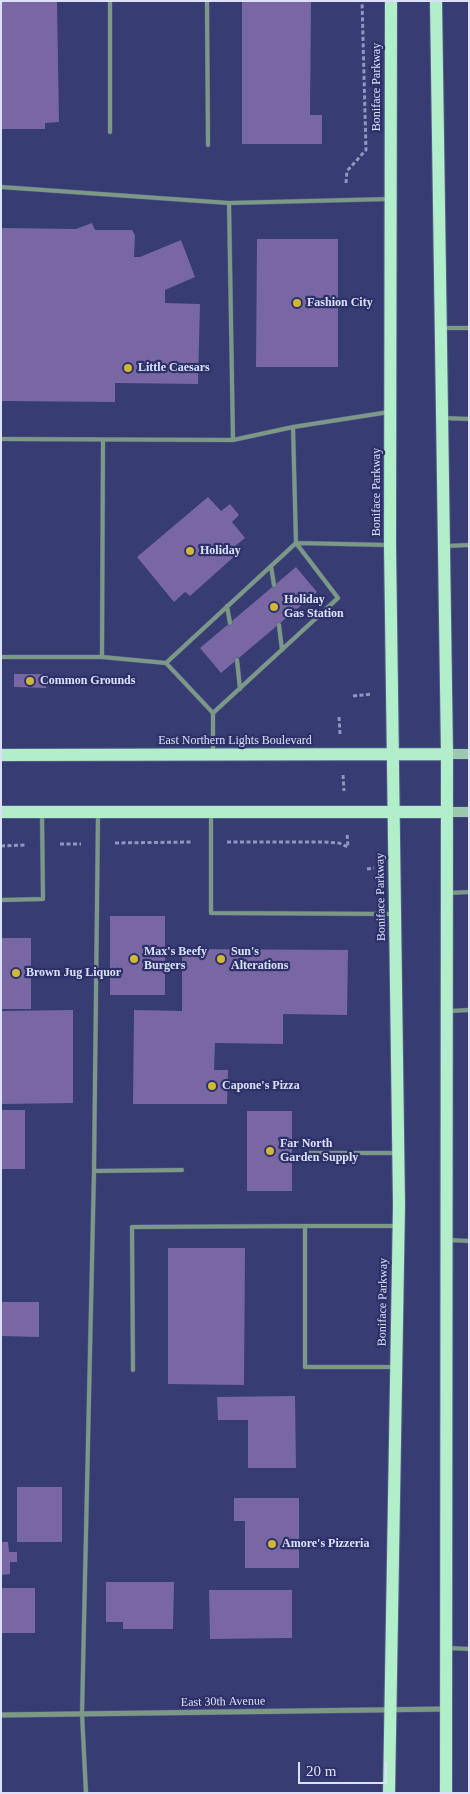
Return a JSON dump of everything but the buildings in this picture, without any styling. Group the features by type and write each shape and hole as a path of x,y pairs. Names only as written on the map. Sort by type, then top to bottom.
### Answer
{"main road":[{"name":"Boniface Parkway","path":"389,1793 388,1710 399,1226 390,545 391,1"},
{"path":"436,1 445,546 448,893 446,1793"},
{"name":"East Northern Lights Boulevard","path":"1,755 469,754"},
{"path":"1,812 469,812"}],"street":[{"name":"East 30th Avenue","path":"1,1715 446,1709"}],"lane":[{"path":"110,1 110,132"},
{"path":"207,1 208,145"},
{"path":"1,187 230,203 391,198"},
{"path":"230,203 233,440"},
{"path":"441,328 469,328"},
{"path":"1,439 233,440 293,427 391,412"},
{"path":"442,418 469,418"},
{"path":"213,713 338,598 296,543 293,427"},
{"path":"102,657 103,440"},
{"path":"166,663 296,543 390,545"},
{"path":"445,546 469,545"},
{"path":"271,566 274,585"},
{"path":"227,606 230,623"},
{"path":"279,625 282,650"},
{"path":"1,657 102,657 166,663 213,713 213,755"},
{"path":"237,660 240,689"},
{"path":"1,900 43,899 42,812"},
{"path":"86,1793 82,1714 94,1171 98,812"},
{"path":"212,812 211,913 395,914"},
{"path":"448,893 469,892"},
{"path":"448,1011 469,1010"},
{"path":"308,1153 398,1153"},
{"path":"94,1171 182,1170"},
{"path":"133,1370 132,1226 399,1226"},
{"path":"305,1226 305,1367 396,1367"},
{"path":"446,1240 469,1241"},
{"path":"446,1648 469,1649"}],"path":[{"path":"345,200 347,171 366,150 362,1"},
{"path":"1,846 324,842 339,843 348,847 339,717"}],"place":[{"name":"Fashion City","path":"297,303"},
{"name":"Little Caesars","path":"128,368"},
{"name":"Holiday","path":"190,551"},
{"name":"Holiday Gas Station","path":"274,607"},
{"name":"Common Grounds","path":"30,681"},
{"name":"Max's Beefy Burgers","path":"134,959"},
{"name":"Sun's Alterations","path":"221,959"},
{"name":"Brown Jug Liquor","path":"16,973"},
{"name":"Capone's Pizza","path":"212,1086"},
{"name":"Far North Garden Supply","path":"270,1151"},
{"name":"Amore's Pizzeria","path":"272,1544"}]}
